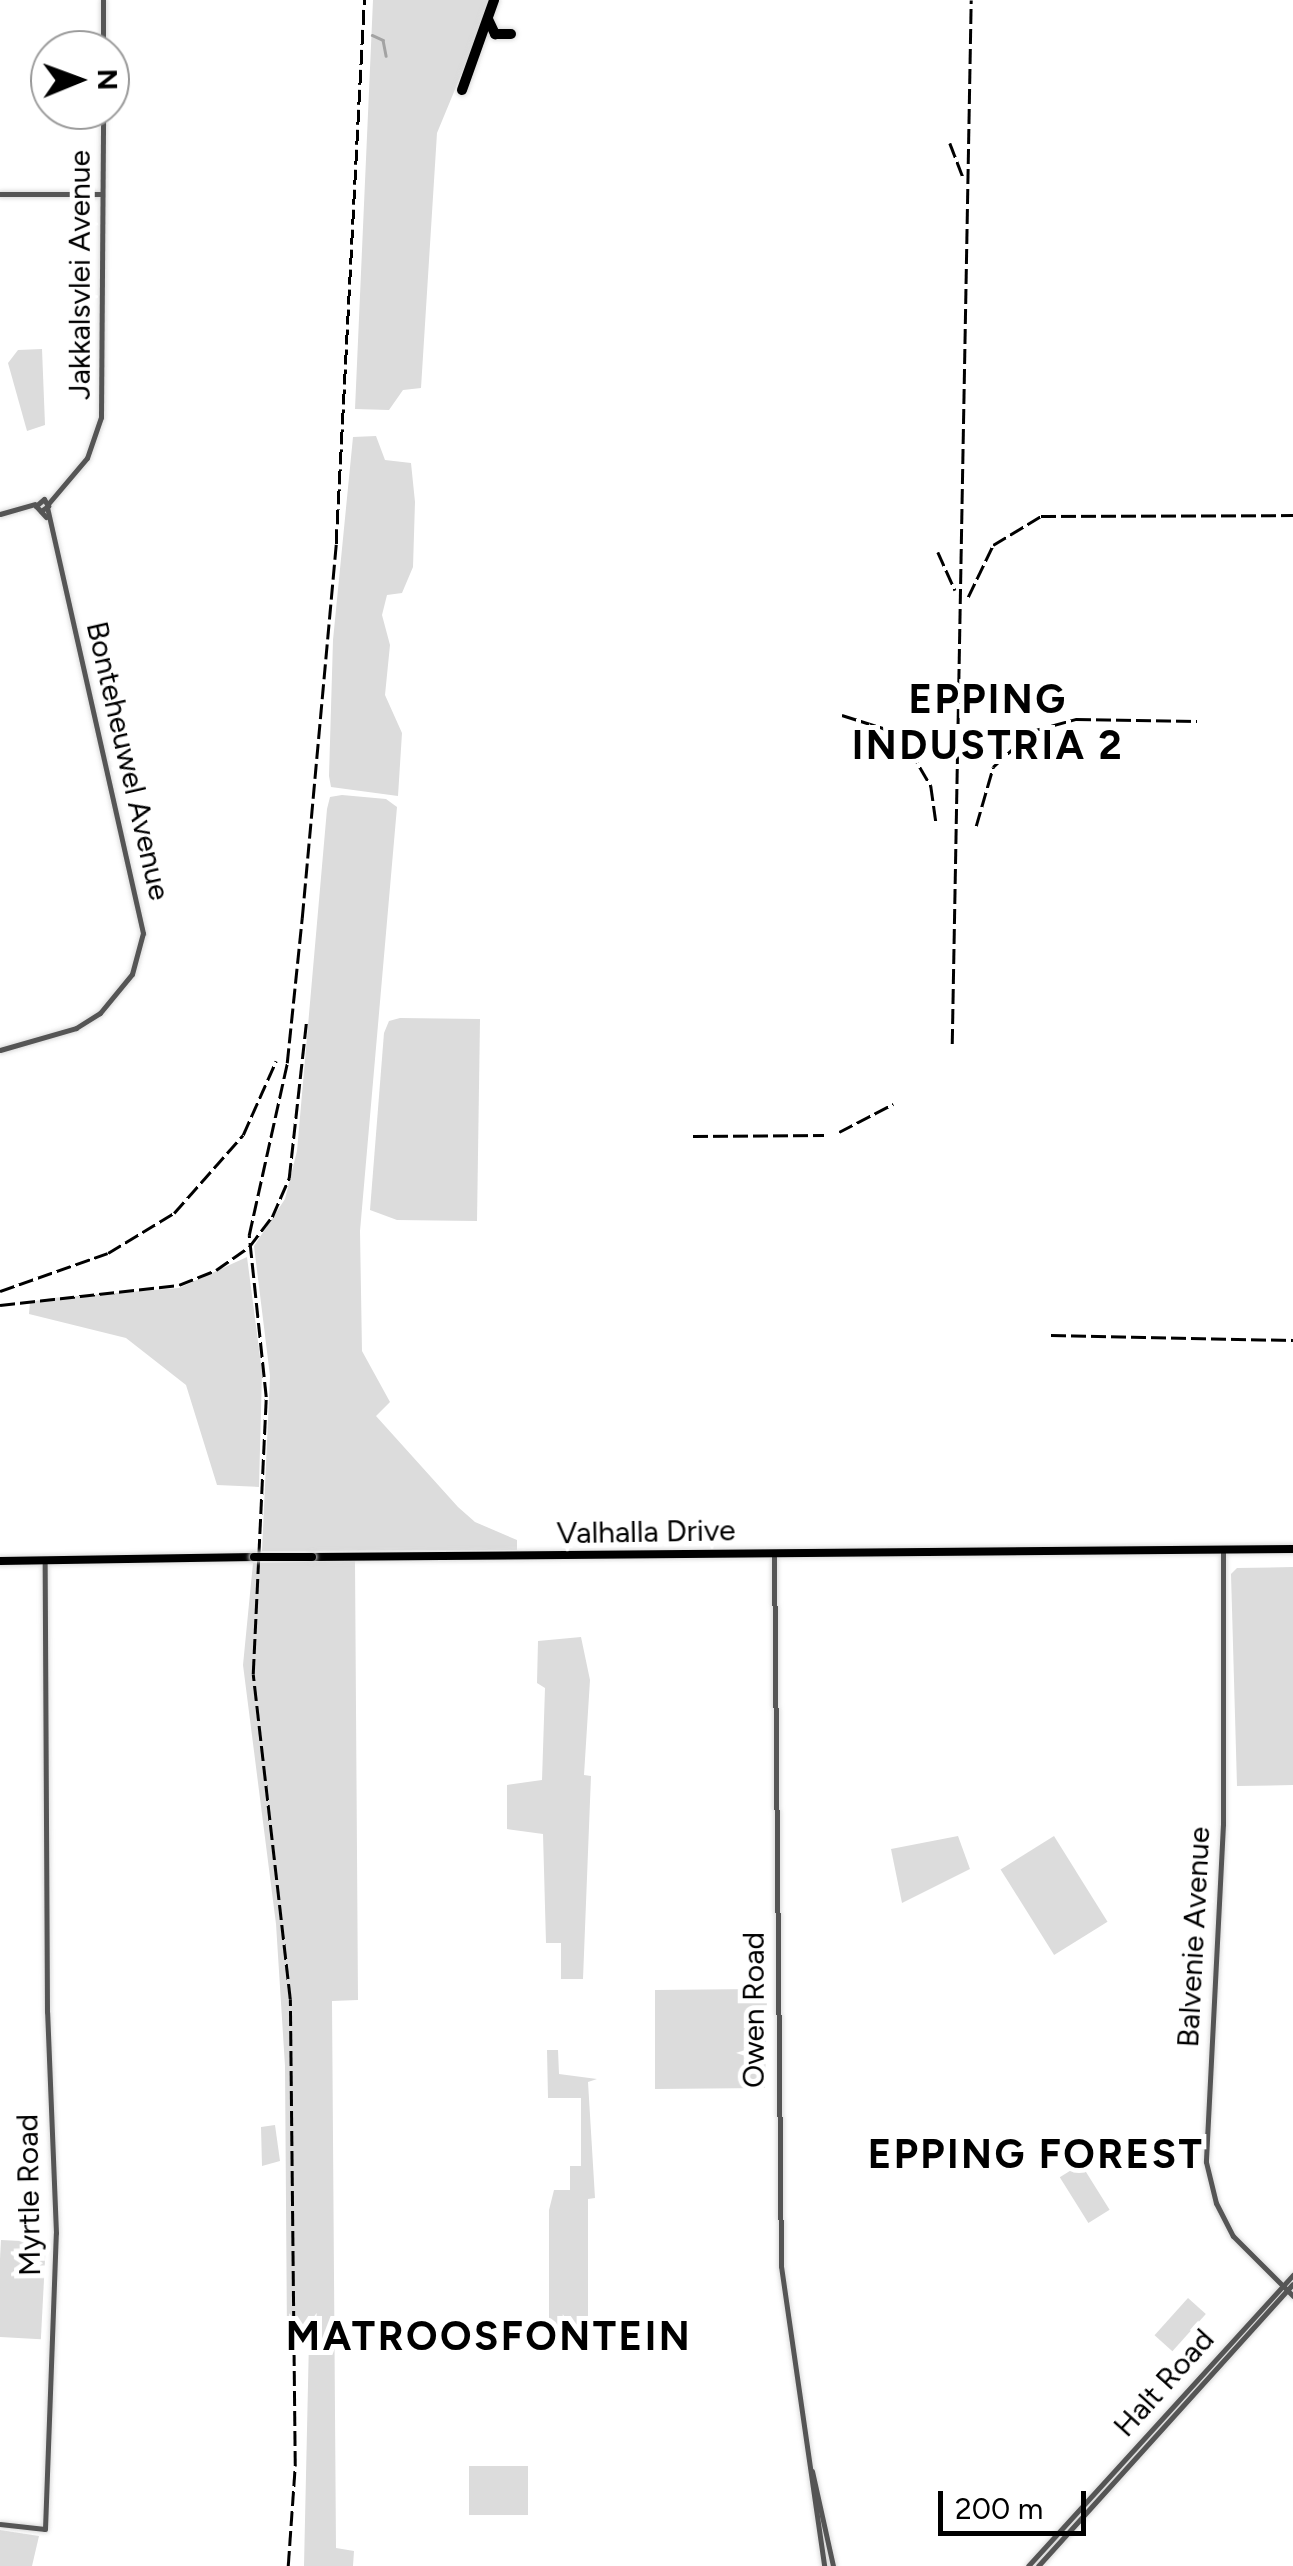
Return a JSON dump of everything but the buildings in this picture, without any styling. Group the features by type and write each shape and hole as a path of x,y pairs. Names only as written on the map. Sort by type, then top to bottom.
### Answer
{"highway":[{"path":"462,90 494,0"},
{"path":"488,19 495,34 510,34"}],"main road":[{"name":"Valhalla Drive","path":"0,1560 1293,1549"}],"street":[{"path":"103,0 103,30"},
{"name":"Jakkalsvlei Avenue","path":"42,506 87,458 102,417 103,130"},
{"path":"0,194 103,194"},
{"path":"0,514 42,506"},
{"name":"Bonteheuwel Avenue","path":"0,1050 76,1028 100,1013 132,974 142,933 42,506"},
{"name":"Balvenie Avenue","path":"1223,1550 1223,1824 1206,2160 1224,2222 1288,2291"},
{"name":"Owen Road","path":"774,1553 780,2241 787,2338 833,2566"},
{"name":"Myrtle Road","path":"0,2524 45,2530 56,2234 47,2012 44,1560"},
{"name":"Halt Road","path":"1028,2566 1288,2291 1293,2275"},
{"name":"Halt Road","path":"1038,2566 1293,2284"},
{"name":"Owen Road","path":"810,2464 824,2566"}],"shaded area":[{"path":"373,0 492,0 437,133 421,388 403,390 389,410 355,409"},
{"path":"42,349 45,425 27,431 8,363 18,350"},
{"path":"376,436 385,460 411,463 415,502 413,567 402,593 387,595 382,615 390,645 385,695 402,733 398,796 331,787 329,776 333,640 353,437"},
{"path":"330,797 386,799 397,807 360,1231 362,1351 390,1402 376,1416 458,1507 475,1522 517,1540 517,1550 262,1551 270,1376 254,1246 285,1199 297,1151 327,809"},
{"path":"480,1019 477,1221 397,1220 370,1210 384,1033 389,1021"},
{"path":"247,1257 262,1372 259,1487 217,1485 186,1385 126,1338 29,1314 30,1302 52,1298 179,1288"},
{"path":"355,1561 358,2000 332,2001 336,2548 354,2551 353,2566 304,2566 309,2339 287,2339 285,2066 276,1924 243,1665 253,1563"},
{"path":"1293,1567 1293,1785 1237,1786 1231,1574 1237,1568"},
{"path":"581,1637 590,1680 584,1775 591,1776 583,1979 561,1979 561,1943 546,1943 543,1834 507,1829 507,1785 542,1780 545,1688 537,1683 538,1641"},
{"path":"958,1836 970,1869 902,1903 891,1849"},
{"path":"1054,1836 1108,1922 1054,1955 1001,1869"},
{"path":"759,1989 767,1996 765,2088 655,2089 655,1990"},
{"path":"547,2050 558,2050 559,2074 597,2079 588,2082 595,2198 588,2199 588,2333 582,2339 549,2340 549,2210 554,2190 570,2190 570,2166 581,2166 581,2098 548,2098"},
{"path":"275,2125 280,2161 262,2166 261,2127"},
{"path":"1081,2164 1110,2210 1088,2223 1060,2177"},
{"path":"1,2240 46,2242 41,2339 0,2337"},
{"path":"1188,2298 1206,2314 1172,2351 1155,2335"},
{"path":"469,2466 528,2466 528,2515 469,2515"},
{"path":"0,2530 39,2536 32,2566 0,2566"}],"waterway":[{"path":"372,35 383,40 386,56"}],"railway":[{"path":"288,2566 295,2466 290,1999 253,1674 266,1397 249,1235 287,1063 302,918 336,544 364,0"},
{"path":"952,1044 971,0"},
{"path":"950,143 963,177"},
{"path":"968,597 993,545 1041,516 1293,515"},
{"path":"938,552 955,590"},
{"path":"842,715 883,728 910,750 931,786 936,822"},
{"path":"976,826 993,767 1032,731 1076,719 1197,721"},
{"path":"0,1305 179,1285 216,1270 249,1247 272,1217 289,1178 306,1023"},
{"path":"0,1291 108,1253 174,1213 243,1135 276,1061"},
{"path":"839,1132 893,1104"},
{"path":"693,1136 824,1135"},
{"path":"1051,1335 1293,1340"}],"district":[{"name":"EPPING INDUSTRIA 2","path":"988,722"},
{"name":"EPPING FOREST","path":"1036,2154"},
{"name":"MATROOSFONTEIN","path":"489,2336"}]}
